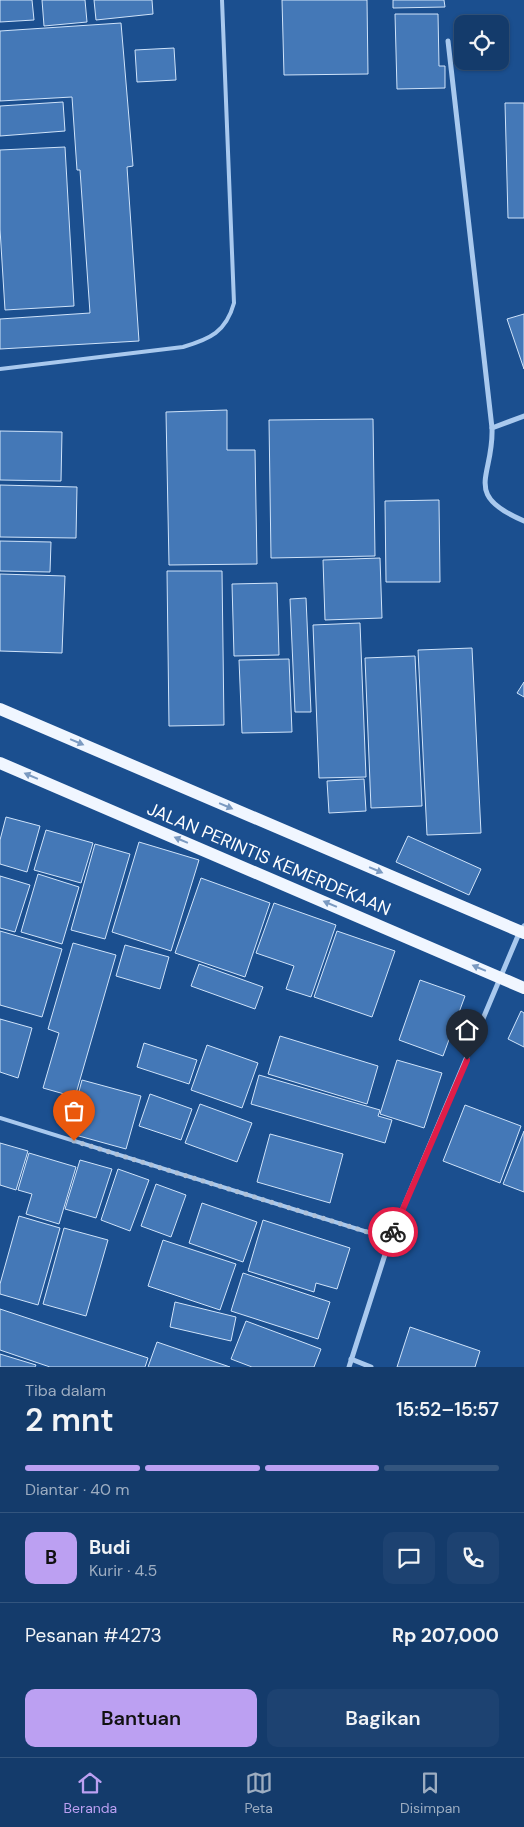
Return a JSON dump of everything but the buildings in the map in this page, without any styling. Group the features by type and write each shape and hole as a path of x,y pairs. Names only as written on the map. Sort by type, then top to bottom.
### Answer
{"main road":[{"name":"JALAN PERINTIS KEMERDEKAAN","path":"0,710 523,930"},
{"name":"JALAN PERINTIS KEMERDEKAAN","path":"0,763 524,988"}],"street":[{"path":"448,41 492,428 492,443 484,483 490,500 498,508 524,521"},
{"path":"492,428 524,416"},
{"path":"349,1367 390,1239 523,930"},
{"path":"351,1359 371,1367"}],"lane":[{"path":"0,369 182,347 211,337 222,328 228,319 234,303 222,0"},
{"path":"0,1118 390,1239"}],"way so far":[{"path":"74,1141 390,1239 393,1232"}],"route":[{"path":"393,1232 467,1060"}]}
